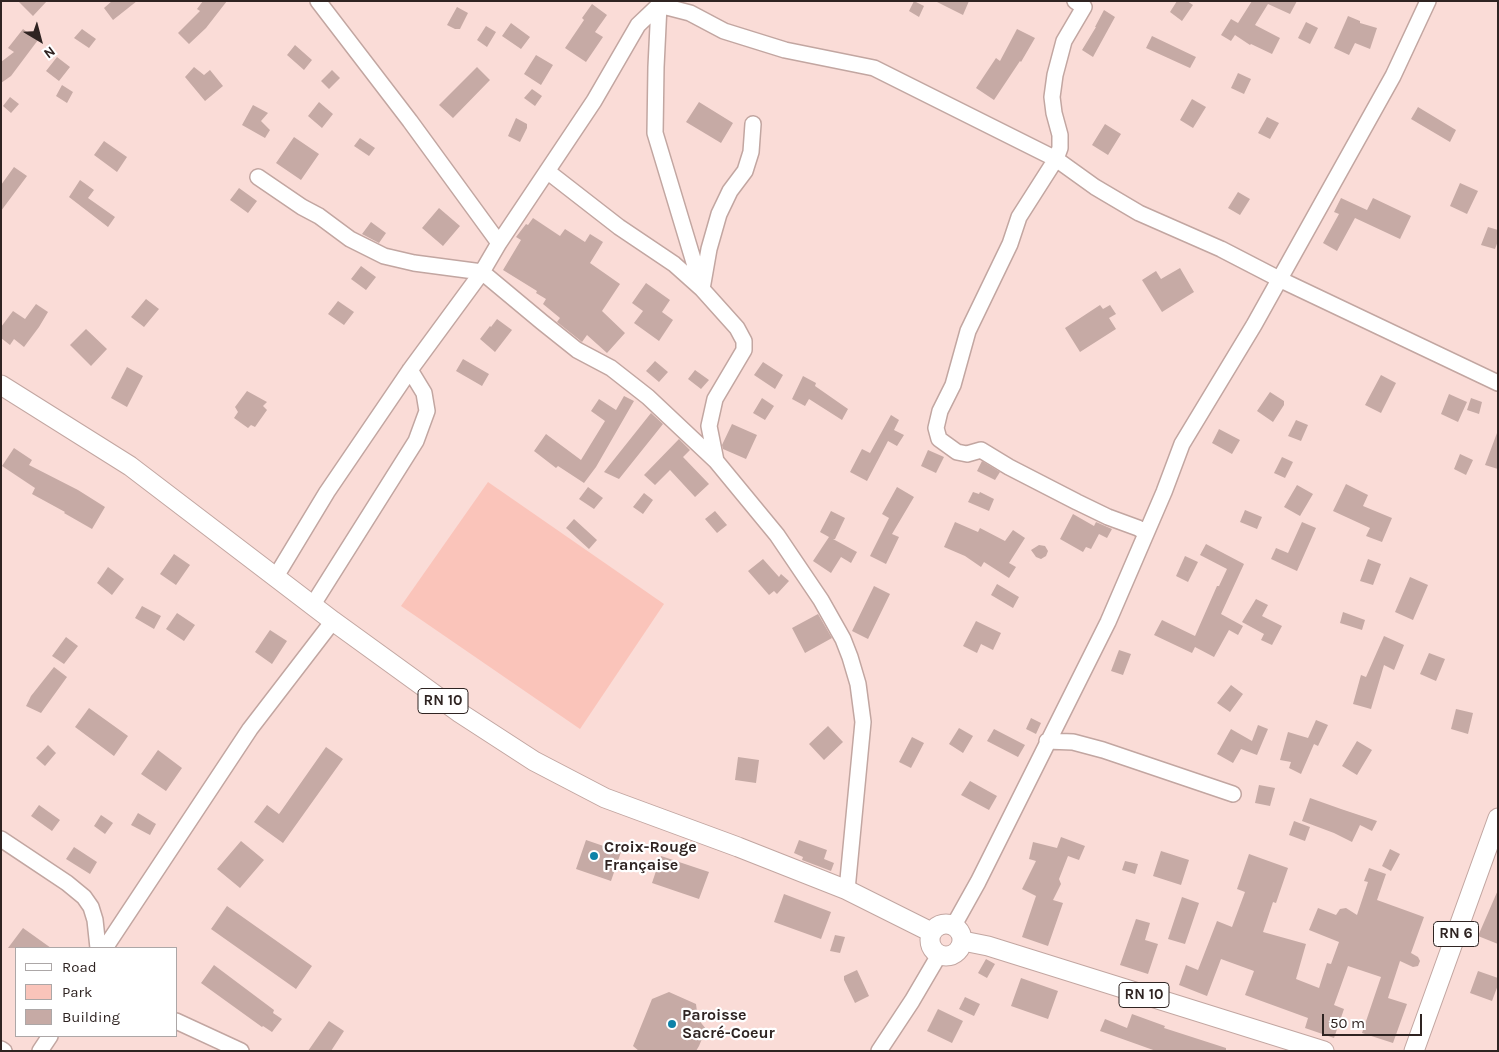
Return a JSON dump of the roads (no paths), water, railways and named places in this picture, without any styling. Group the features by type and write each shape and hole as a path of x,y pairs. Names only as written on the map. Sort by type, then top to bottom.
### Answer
{"main road":[{"name":"RN 10","path":"1,385 130,466 312,606 460,714 534,761 605,798 738,846 847,890 931,932 941,924 988,946 1324,1051"},
{"name":"RN 6","path":"1414,1051 1498,818"},
{"path":"931,932 930,945 933,951 945,957 951,956 961,948 958,933"}],"street":[{"path":"318,1 410,121 499,243"},
{"path":"1075,1 1084,7 1064,40 1055,75 1052,97 1060,135 1060,148 1056,159 1019,217 1010,244 968,331 953,385 940,412 936,428 939,439 957,452 967,454 981,450 1009,467 1077,502 1146,533"},
{"path":"958,933 978,882 1108,622 1182,444 1254,325 1393,76 1428,1"},
{"path":"660,3 690,13 724,31 785,50 874,68 1056,159 1095,188 1139,213 1221,249 1279,279 1498,383"},
{"path":"275,578 327,492 410,370 482,272 546,171 594,101 638,25 660,3"},
{"path":"660,3 656,66 655,134 702,289"},
{"path":"702,289 709,248 719,214 730,191 745,171 751,152 753,124"},
{"path":"546,171 619,227 674,264 702,289 737,328 744,341 744,350 715,399 709,426 716,461"},
{"path":"258,177 302,207 319,216 350,239 384,256 414,263 482,272 563,339 578,350 611,368 648,397 716,461 777,536 816,592 843,640 850,657 858,684 863,722 847,890"},
{"path":"312,606 416,441 427,412 424,393 410,370"},
{"path":"106,947 250,729 333,621"},
{"path":"1047,741 1073,742 1103,750 1233,794"},
{"path":"1,839 67,883 84,897 91,907 95,920 98,947"},
{"path":"880,1051 912,1001 938,955"},
{"path":"178,1022 241,1051"},
{"path":"40,1051 49,1037"}],"place":[{"name":"Croix-Rouge Française","path":"594,856"},
{"name":"Paroisse Sacré-Coeur","path":"672,1024"}]}
